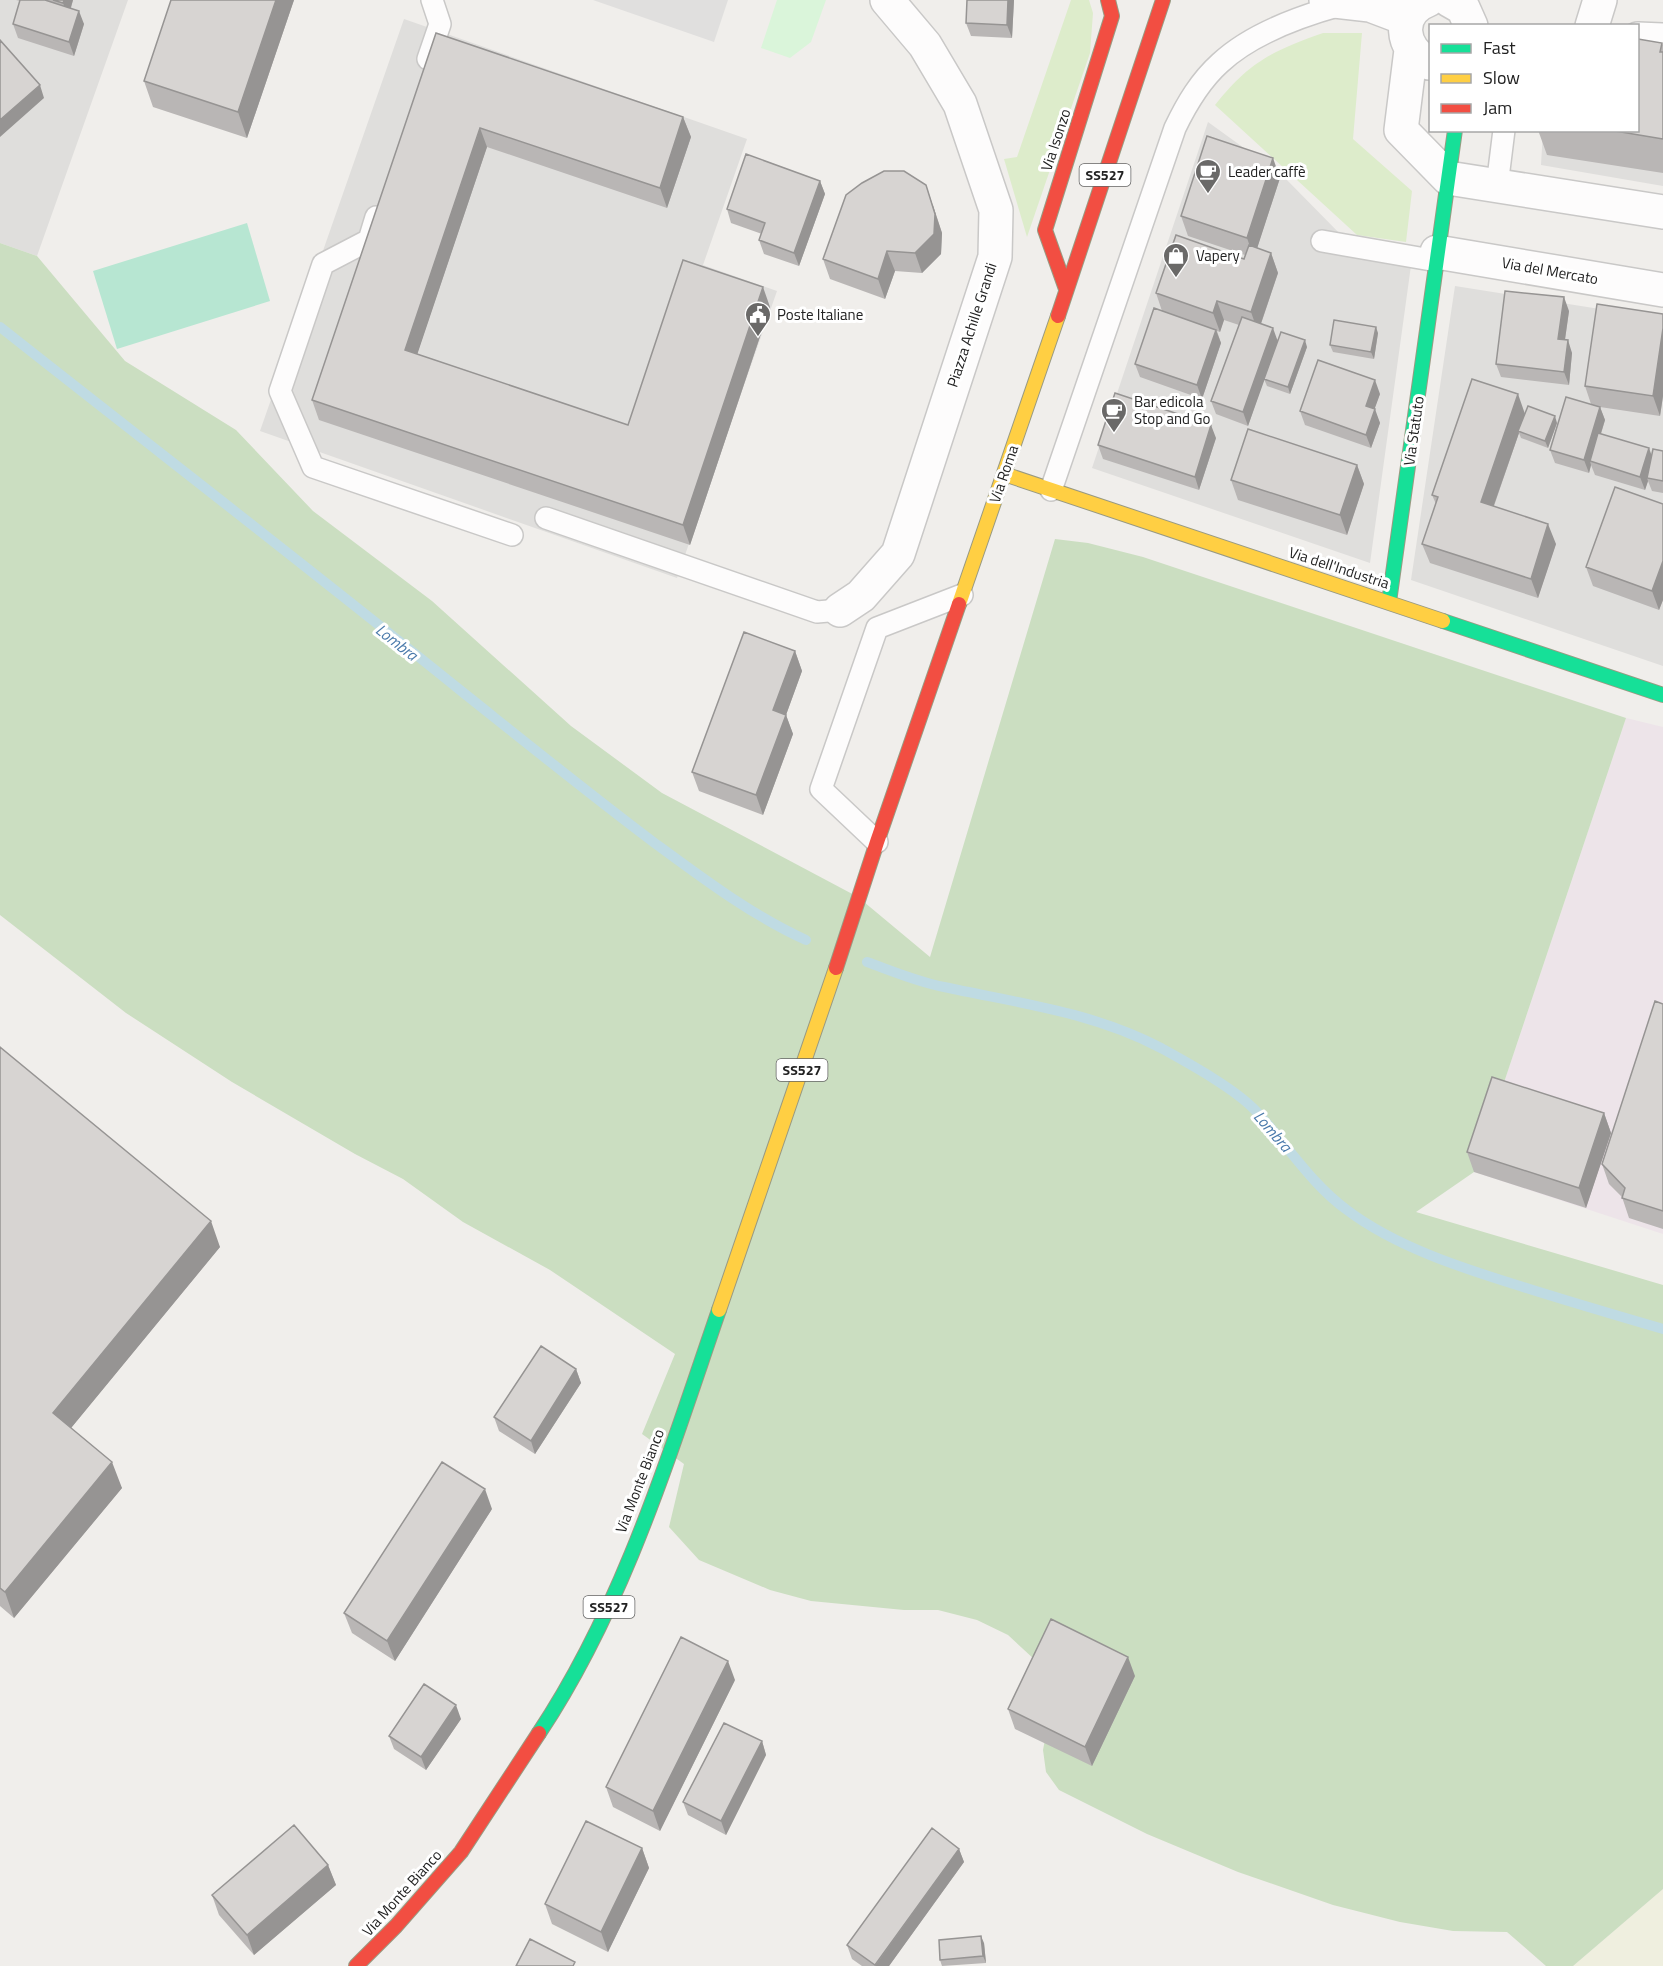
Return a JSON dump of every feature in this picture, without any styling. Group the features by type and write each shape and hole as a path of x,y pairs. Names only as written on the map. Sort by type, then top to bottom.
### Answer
{"main road":[{"name":"Via Isonzo","path":"1066,289 1045,230 1112,16 1108,0"},
{"name":"Via Roma","path":"843,948 1163,0"},
{"name":"Via Statuto","path":"1389,602 1455,132"},
{"name":"Via dell'Industria","path":"1004,474 1663,695"},
{"name":"Via Monte Bianco","path":"356,1966 396,1926 461,1852 548,1720 606,1615 657,1488 843,948"}],"street":[{"name":"Piazza Achille Grandi","path":"840,610 861,596 898,554 994,257 996,210 960,104 925,45 887,0"},
{"path":"1449,0 1463,8 1470,24"},
{"path":"1593,24 1600,0"},
{"path":"1341,1 1370,5 1419,33 1401,130 1448,178 1663,212"},
{"path":"1639,39 1663,40"},
{"name":"Via del Mercato","path":"1437,256 1663,290"}],"lane":[{"path":"421,81 440,24 432,0"},
{"path":"1051,490 1175,128 1186,105 1201,83 1221,62 1247,44 1307,14 1341,1"},
{"path":"1497,186 1504,132"},
{"path":"384,194 369,240 323,264 280,391 313,467 512,535"},
{"path":"1322,241 1437,256"},
{"path":"546,518 817,612 840,610"},
{"path":"877,842 821,789 877,628 962,595"}],"shaded area":[{"path":"0,0 128,0 37,256 0,243"},
{"path":"593,0 728,0 714,42"},
{"path":"404,19 747,139 703,265 777,291 677,578 260,431"},
{"path":"1663,61 1663,186 1541,165 1543,132 1639,132"},
{"path":"1208,122 1284,177 1347,241 1413,251 1370,563 1092,468"},
{"path":"1455,286 1663,319 1663,666 1411,580"},
{"path":"1626,718 1663,727 1663,1234 1474,1172"}],"green space":[{"path":"777,0 826,0 811,42 790,58 761,48"},
{"path":"1071,0 1089,0 1093,13 1090,53 1027,237 1004,159 1017,157"},
{"path":"1323,33 1362,33 1353,139 1412,191 1406,242 1357,235 1215,105 1239,78 1275,52"},
{"path":"247,223 270,301 117,349 93,271"},
{"path":"0,243 37,256 125,361 236,430 313,511 432,601 571,726 662,793 858,897 930,957 1055,539 1088,543 1143,557 1626,718 1474,1172 1416,1212 1663,1285 1663,1889 1573,1966 1546,1966 1507,1932 1453,1931 1400,1922 1333,1905 1238,1872 1147,1834 1059,1790 1046,1772 1043,1750 1048,1724 1035,1660 1008,1635 977,1620 938,1610 904,1610 811,1601 770,1590 699,1560 669,1527 684,1464 642,1434 675,1354 550,1270 463,1222 403,1179 355,1154 232,1082 126,1013 0,915"},
{"path":"1663,1889 1663,1966 1573,1966"}],"building":[{"path":"20,0 45,0 79,11 69,42 13,24"},
{"path":"171,0 276,0 238,112 144,81"},
{"path":"967,0 1008,0 1007,25 966,23"},
{"path":"436,33 683,117 660,188 480,128 405,350 628,425 683,260 763,287 683,525 312,400"},
{"path":"1639,39 1662,43 1660,52 1663,52 1663,139 1621,132 1639,132"},
{"path":"0,40 40,85 0,120"},
{"path":"1207,136 1273,158 1247,238 1181,216"},
{"path":"746,154 820,181 794,253 759,240 765,223 727,209"},
{"path":"884,171 904,171 926,185 935,214 934,234 915,253 887,251 878,279 823,259 846,195"},
{"path":"1176,235 1244,259 1249,245 1271,253 1251,312 1217,301 1213,313 1156,293"},
{"path":"1505,291 1564,297 1558,339 1568,340 1564,372 1496,364"},
{"path":"1597,304 1663,314 1653,396 1585,386"},
{"path":"1154,308 1216,330 1197,385 1135,364"},
{"path":"1242,317 1273,328 1243,412 1211,401"},
{"path":"1334,320 1376,327 1371,352 1330,345"},
{"path":"1281,332 1305,340 1288,387 1264,379"},
{"path":"1318,360 1375,380 1366,406 1375,409 1366,435 1300,411"},
{"path":"1472,379 1518,394 1481,502 1548,524 1531,579 1422,544 1438,497 1432,495"},
{"path":"1115,393 1211,425 1195,477 1098,445"},
{"path":"1566,397 1600,407 1584,460 1550,450"},
{"path":"1528,406 1555,416 1545,441 1518,431"},
{"path":"1248,429 1357,465 1340,515 1231,480"},
{"path":"1598,433 1649,448 1640,477 1590,461"},
{"path":"1653,449 1663,451 1663,481 1647,478"},
{"path":"1615,487 1663,504 1663,561 1652,591 1586,567"},
{"path":"744,632 795,651 773,710 786,715 756,795 692,772"},
{"path":"1655,1001 1663,1004 1663,1211 1622,1198 1625,1188 1602,1164"},
{"path":"0,1047 211,1221 53,1413 112,1462 5,1592 0,1588"},
{"path":"1492,1077 1604,1113 1579,1188 1467,1152"},
{"path":"541,1346 576,1369 531,1441 494,1417"},
{"path":"442,1462 485,1489 387,1641 344,1613"},
{"path":"1051,1619 1128,1657 1085,1747 1008,1709"},
{"path":"681,1637 728,1661 653,1811 606,1787"},
{"path":"424,1684 456,1705 421,1757 389,1736"},
{"path":"724,1723 762,1741 721,1821 683,1802"},
{"path":"586,1821 642,1848 601,1932 545,1904"},
{"path":"294,1825 328,1865 247,1935 212,1895"},
{"path":"932,1828 959,1849 875,1965 847,1945"},
{"path":"981,1936 983,1956 940,1960 939,1940"},
{"path":"530,1939 575,1962 573,1966 516,1966"}],"waterway":[{"name":"Lombra","path":"0,327 628,823 727,895 806,940"},
{"name":"Lombra","path":"867,962 944,987 1082,1017 1135,1036 1197,1068 1246,1102 1321,1188 1347,1210 1387,1235 1408,1246 1475,1272 1663,1329"}],"traffic: fast":[{"path":"1389,602 1455,132"},
{"path":"1443,621 1663,695"},
{"path":"539,1733 569,1684 620,1581 662,1474 719,1310"}],"traffic: slow":[{"path":"959,604 1058,316"},
{"path":"1004,474 1443,621"},
{"path":"719,1310 836,968"}],"traffic: jam":[{"path":"1066,289 1045,230 1112,16 1108,0"},
{"path":"1058,316 1163,0"},
{"path":"836,968 959,604"},
{"path":"356,1966 396,1926 461,1852 539,1733"}],"place":[{"name":"Leader caffè","path":"1208,195"},
{"name":"Vapery","path":"1176,279"},
{"name":"Poste Italiane","path":"758,338"},
{"name":"Bar edicola Stop and Go","path":"1114,434"}]}
